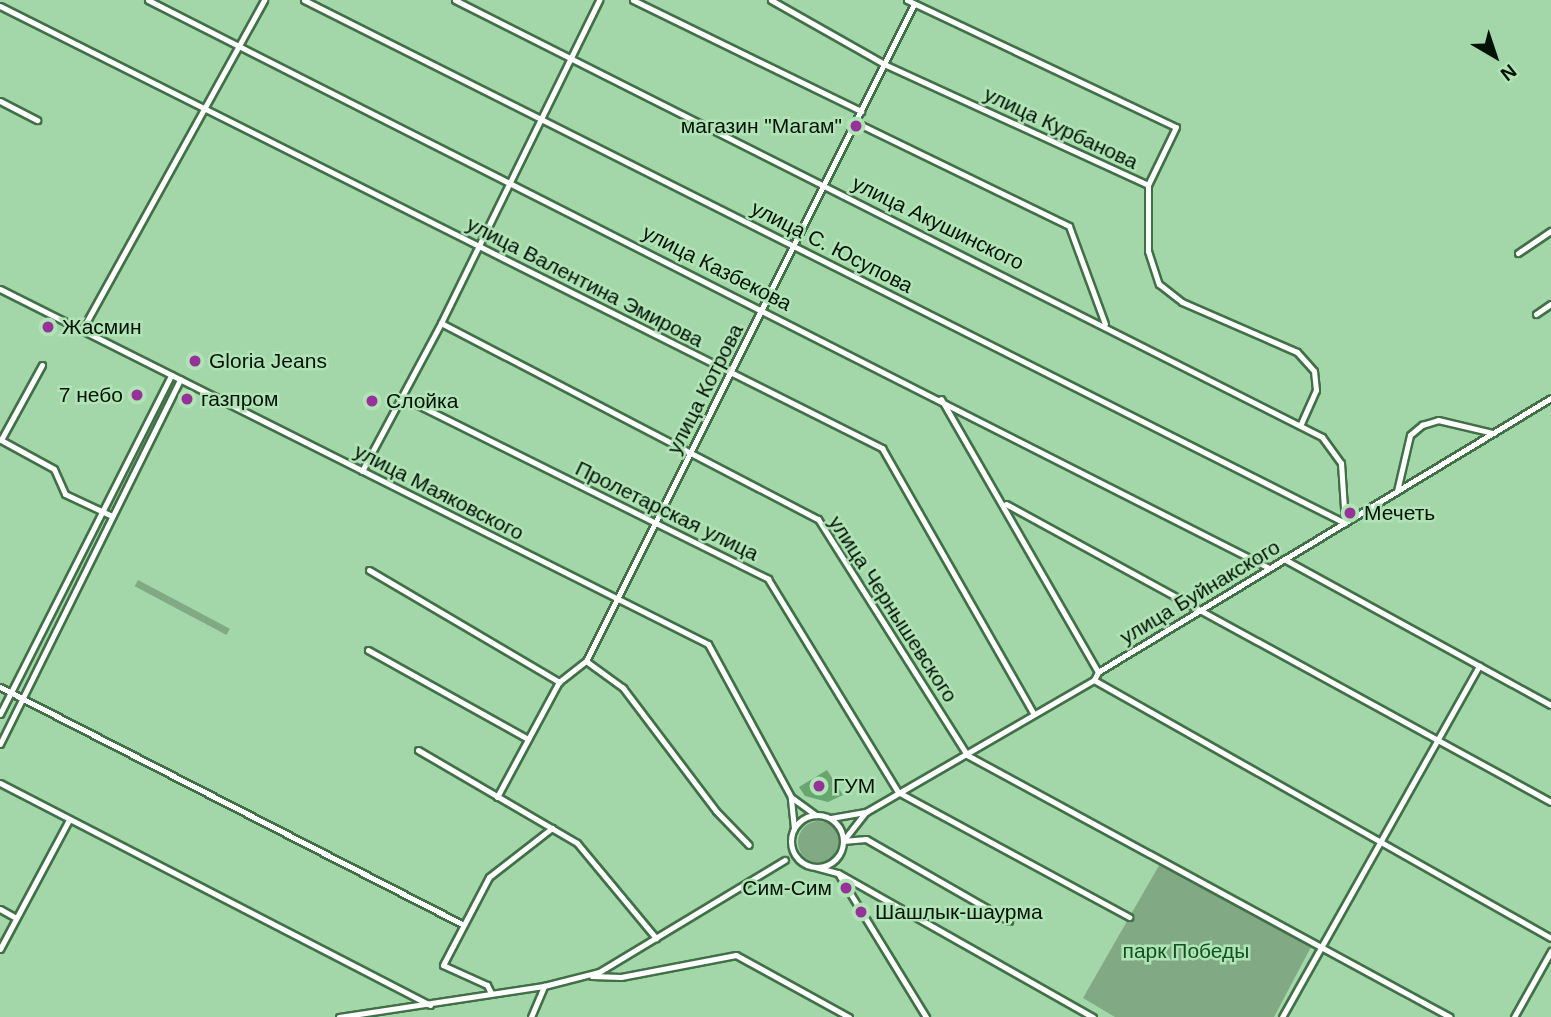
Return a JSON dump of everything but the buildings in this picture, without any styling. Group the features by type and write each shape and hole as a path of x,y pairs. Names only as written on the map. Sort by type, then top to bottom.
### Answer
{"street":[{"name":"улица Казбекова","path":"148,0 941,399 1269,568"},
{"path":"82,330 264,0"},
{"name":"улица С. Юсупова","path":"304,0 1345,523"},
{"name":"улица Акушинского","path":"455,0 1105,324 1322,437 1340,463 1345,523"},
{"path":"362,471 441,323 598,0"},
{"path":"633,0 861,111"},
{"name":"улица Курбанова","path":"771,0 884,64 1148,186 1148,251 1159,284 1182,302 1297,352 1314,371 1317,390 1300,426"},
{"path":"907,0 1176,127 1148,186"},
{"name":"улица Котрова","path":"497,797 559,682 586,661 914,4"},
{"name":"улица Валентина Эмирова","path":"0,6 207,107 478,247 882,448 1034,714"},
{"path":"0,101 37,120"},
{"path":"855,122 1069,226 1105,324"},
{"path":"1518,253 1551,231"},
{"name":"улица Маяковского","path":"0,289 708,644 791,797"},
{"path":"1536,314 1551,304"},
{"name":"улица Чернышевского","path":"441,323 692,449 818,519 967,755"},
{"path":"42,365 1,440 54,468 65,494 112,516"},
{"path":"0,714 171,375"},
{"path":"0,744 180,379"},
{"name":"Пролетарская улица","path":"402,397 768,579 898,792"},
{"name":"улица Буйнакского","path":"1094,680 1098,673 1551,398"},
{"path":"941,399 1006,504 1098,673"},
{"path":"1397,491 1410,435 1422,425 1438,420 1493,433"},
{"path":"1006,504 1203,609 1551,802"},
{"path":"1284,559 1551,705"},
{"path":"369,570 559,682"},
{"path":"63,589 74,594"},
{"path":"368,650 528,739"},
{"path":"586,661 623,688 716,811 749,845"},
{"path":"1282,1017 1318,948 1479,666"},
{"path":"926,1017 838,873 843,841 866,812 1094,680 1377,844 1551,938"},
{"path":"0,687 462,924"},
{"path":"418,750 577,843 656,938"},
{"path":"967,755 1318,948 1450,1017"},
{"path":"0,783 430,1005"},
{"path":"898,792 1129,917"},
{"path":"791,797 816,815 830,818 866,812"},
{"path":"586,976 656,938 785,860 794,828 791,797"},
{"path":"794,828 816,815"},
{"path":"830,818 843,841"},
{"path":"0,949 69,820"},
{"path":"491,993 487,985 443,967 462,924 489,877 552,828"},
{"path":"843,841 866,839 1009,920"},
{"path":"791,844 807,865"},
{"path":"815,867 839,855"},
{"path":"785,860 838,873 1093,1017"},
{"path":"0,909 16,918"},
{"path":"1514,1017 1551,951"},
{"path":"339,1017 430,1005 544,986 586,976 621,977 736,955 849,1017"},
{"path":"531,1017 544,986"}],"green space":[{"path":"138,580 230,629 227,635 135,586"},
{"path":"819,821 834,827 840,842 834,857 819,863 804,857 798,842 804,827"},
{"name":"парк Победы","path":"1161,862 1312,945 1274,1017 1115,1017 1083,998"}],"place":[{"name":"магазин \"Магам\"","path":"856,126"},
{"name":"Жасмин","path":"48,327"},
{"name":"Gloria Jeans","path":"195,361"},
{"name":"7 небо","path":"137,395"},
{"name":"газпром","path":"187,399"},
{"name":"Слойка","path":"372,401"},
{"name":"Мечеть","path":"1350,513"},
{"name":"ГУМ","path":"819,786"},
{"name":"Сим-Сим","path":"846,888"},
{"name":"Шашлык-шаурма","path":"861,912"}]}
